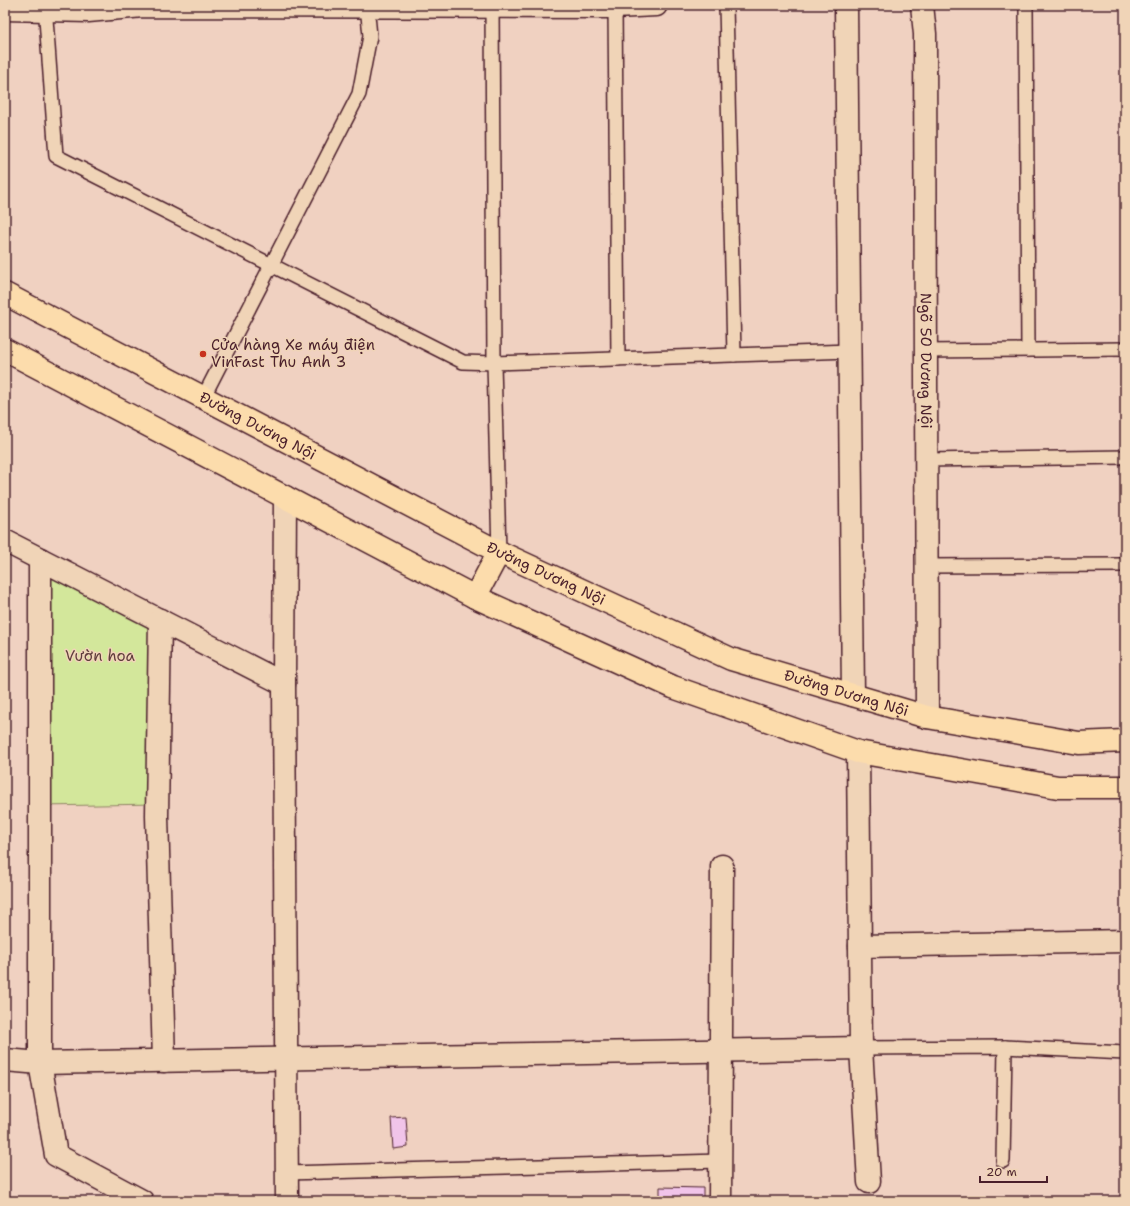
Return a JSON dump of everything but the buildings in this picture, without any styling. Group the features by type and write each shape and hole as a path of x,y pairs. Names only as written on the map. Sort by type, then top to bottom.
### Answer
{"main road":[{"name":"Đường Dương Nội","path":"5,294 499,552 731,659 927,717 1079,743 1125,741"},
{"path":"5,350 475,597 673,687 858,752 1058,787 1125,787"},
{"path":"475,597 499,552"}],"street":[{"path":"5,9 45,8 88,11 143,6 615,7 656,5"},
{"path":"846,5 853,695"},
{"path":"922,5 929,5"},
{"name":"Ngõ 50 Dương Nội","path":"922,5 925,34 927,717"},
{"path":"285,497 284,684 288,1201"},
{"path":"5,541 284,684"},
{"path":"40,559 40,1064 56,1155 142,1201"},
{"path":"160,620 157,816 164,1061"},
{"path":"858,752 861,1048 869,1182"},
{"path":"720,1201 722,866"},
{"path":"860,946 1125,941"},
{"path":"5,1060 40,1064 861,1048"}],"lane":[{"path":"726,5 734,355"},
{"path":"1026,5 1028,350"},
{"path":"203,398 359,94 370,36 367,6"},
{"path":"492,6 494,363 499,552"},
{"path":"615,7 618,359"},
{"path":"45,8 56,156 464,362 494,363 850,351"},
{"path":"926,351 1125,349"},
{"path":"926,460 1125,457"},
{"path":"926,566 1125,565"},
{"path":"1003,1161 1005,1047"},
{"path":"861,1048 1005,1047 1125,1053"},
{"path":"287,1173 720,1161"}],"green space":[{"name":"Vườn hoa","path":"42,561 158,621 156,804 42,806"}],"place":[{"name":"Cửa hàng Xe máy điện VinFast Thu Anh 3","path":"203,354"}]}
